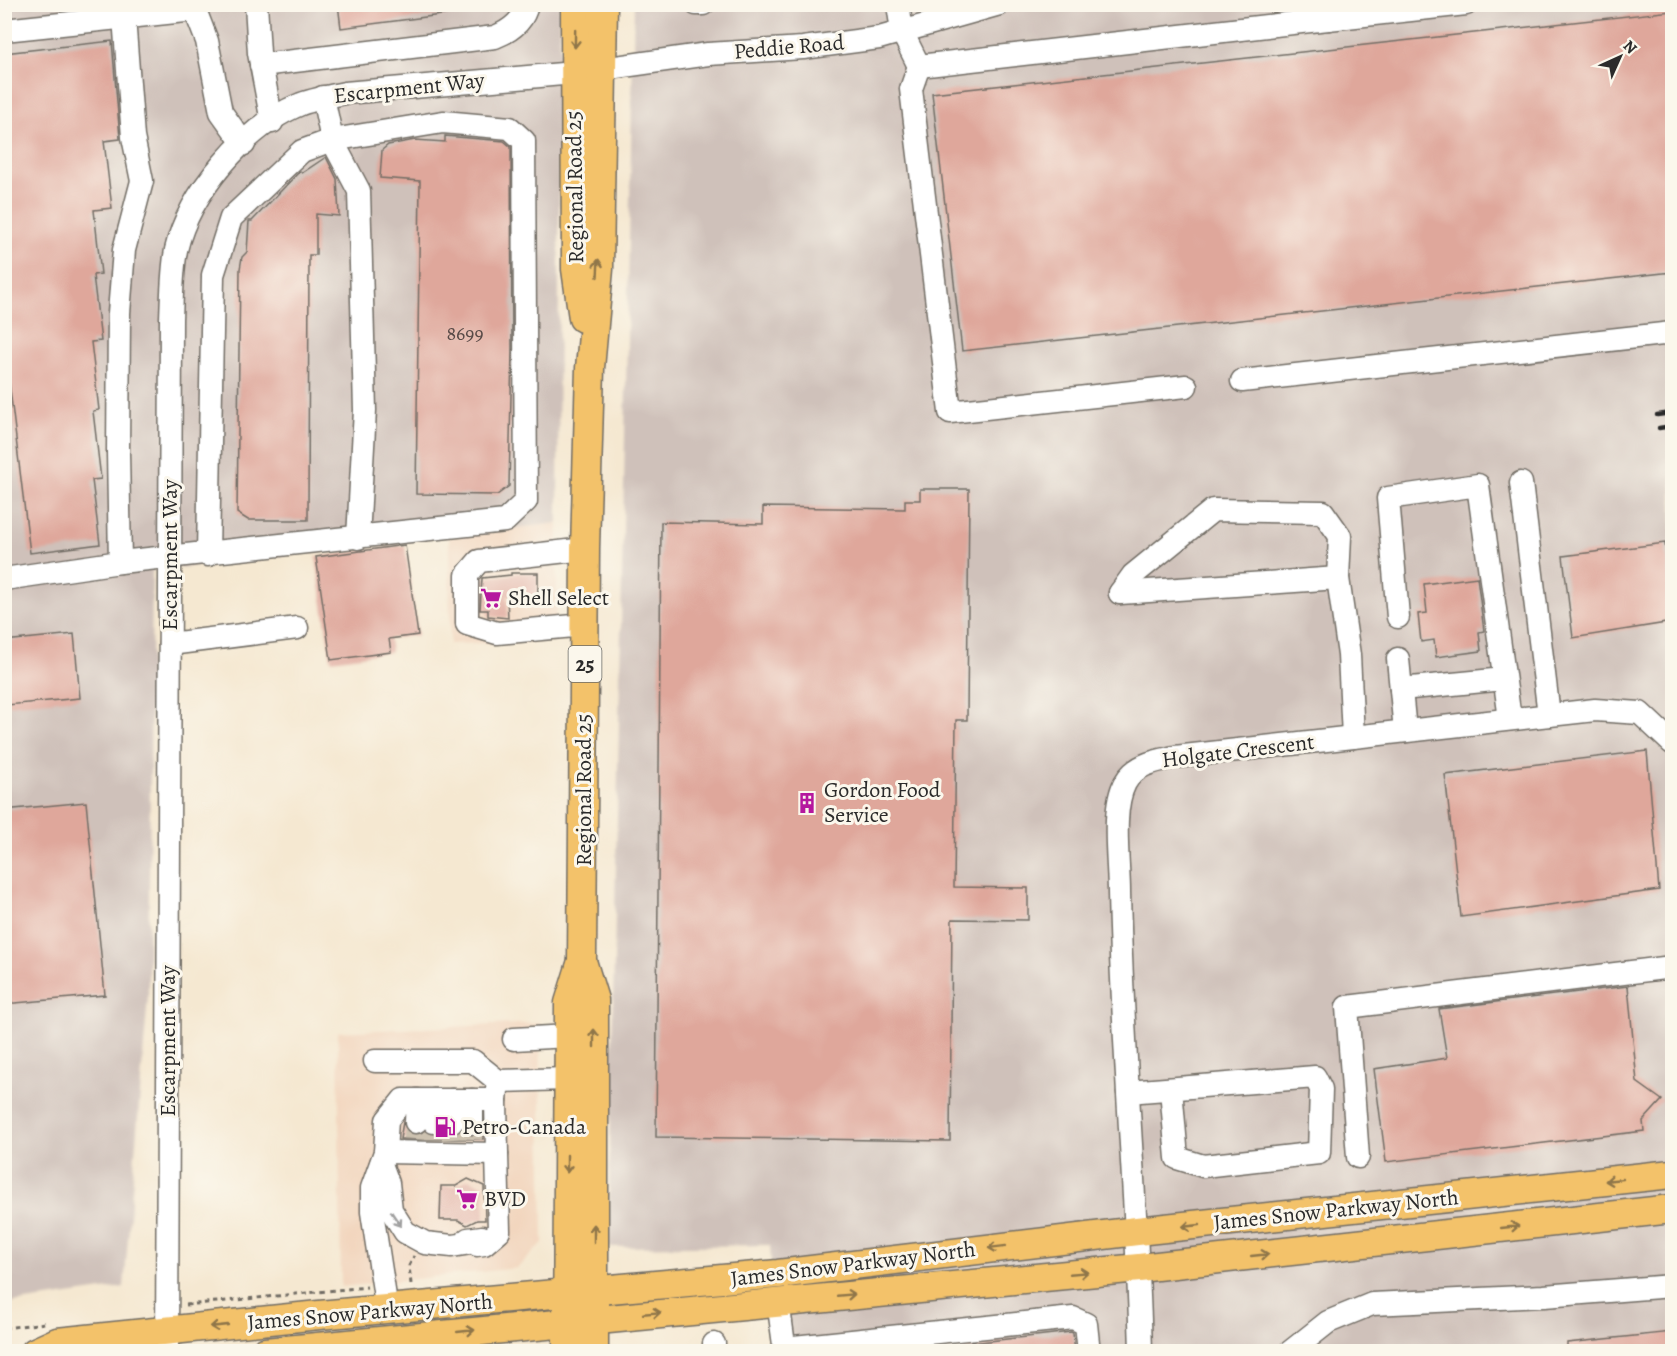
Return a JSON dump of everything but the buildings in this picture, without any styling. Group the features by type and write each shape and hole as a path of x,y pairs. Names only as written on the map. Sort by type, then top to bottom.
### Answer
{"main road":[{"name":"Regional Road 25","path":"575,4 576,269 590,368"},
{"name":"Regional Road 25","path":"594,1352 580,1306 567,1080 569,1003 582,961 585,549 590,368 599,268 603,4"},
{"name":"Regional Road 25","path":"567,1352 580,1306 594,1000 582,961"},
{"name":"James Snow Parkway North","path":"35,1352 57,1342 167,1342 387,1310 778,1301 1672,1174"},
{"name":"James Snow Parkway North","path":"265,1352 336,1348 778,1274 1138,1250 1672,1209"}],"street":[{"path":"255,4 261,65 272,122"},
{"path":"261,65 495,36 509,32 526,12 527,4"},
{"path":"696,4 704,4"},
{"path":"898,4 902,32 919,66 911,88 950,412 1186,386"},
{"name":"Peddie Road","path":"574,73 708,54 803,48 879,38 1000,4"},
{"path":"919,66 1326,12 1466,4"},
{"path":"4,30 197,7 207,40 220,112 244,144"},
{"path":"120,562 117,452 119,313 124,250 142,181 133,137 124,17"},
{"name":"Escarpment Way","path":"167,1342 171,318 176,251 186,219 208,182 244,144 299,105 322,97 345,93 574,73"},
{"path":"322,97 332,140 359,191 365,410 358,538"},
{"path":"4,579 120,562 208,555 505,520 526,501 524,141 510,128 443,122 332,140 302,151 231,218 213,275 208,555"},
{"path":"1242,381 1672,333"},
{"path":"1521,483 1549,715"},
{"path":"1398,617 1388,498 1479,485 1510,719"},
{"path":"1338,578 1120,593 1133,575 1213,510 1323,512 1340,537 1338,578 1349,655 1353,737"},
{"path":"585,549 479,561 467,575 467,624 496,633 585,625"},
{"path":"170,644 297,627"},
{"path":"1398,659 1405,731"},
{"path":"1401,689 1504,679"},
{"name":"Holgate Crescent","path":"1141,1352 1138,1250 1120,956 1118,810 1125,782 1146,762 1595,710 1640,713 1672,742"},
{"path":"1358,1157 1347,1007 1672,967"},
{"path":"514,1039 569,1036"},
{"path":"375,1061 473,1061 497,1090 499,1231 488,1240 482,1237 468,1239 465,1244 452,1246 421,1241 405,1232 391,1210 383,1158"},
{"path":"1128,1092 1315,1077 1321,1089 1319,1153 1203,1166 1176,1158 1172,1089"},
{"path":"387,1310 372,1212 372,1188 383,1158 387,1120 403,1100 444,1100 567,1080"},
{"path":"443,1138 444,1100"},
{"path":"443,1138 444,1100"},
{"path":"383,1158 443,1138 497,1154"},
{"path":"1290,1352 1328,1322 1372,1304 1544,1296 1672,1286"},
{"path":"778,1301 785,1350 1073,1318 1086,1324 1089,1352"}],"path":[{"path":"411,1284 409,1266 421,1241"}],"shaded area":[{"path":"4,5 560,5 558,523 152,571 148,996 124,1287 5,1304"},
{"path":"634,5 1672,5 1672,1351 777,1351 770,1245 608,1247"},
{"path":"558,523 556,641 450,644 449,536"},
{"path":"540,1023 543,1243 517,1268 341,1287 338,1032"}],"tunnel":[{"path":"415,1139 416,1122"},
{"path":"434,1122 434,1139"},
{"path":"452,1122 453,1139"},
{"path":"471,1139 472,1123"}],"railway":[{"path":"1657,415 1672,413"},
{"path":"1659,428 1672,426"}],"place":[{"name":"Shell Select","path":"491,598"},
{"name":"Gordon Food Service","path":"807,803"},
{"name":"Petro-Canada","path":"445,1127"},
{"name":"BVD","path":"467,1199"}]}
